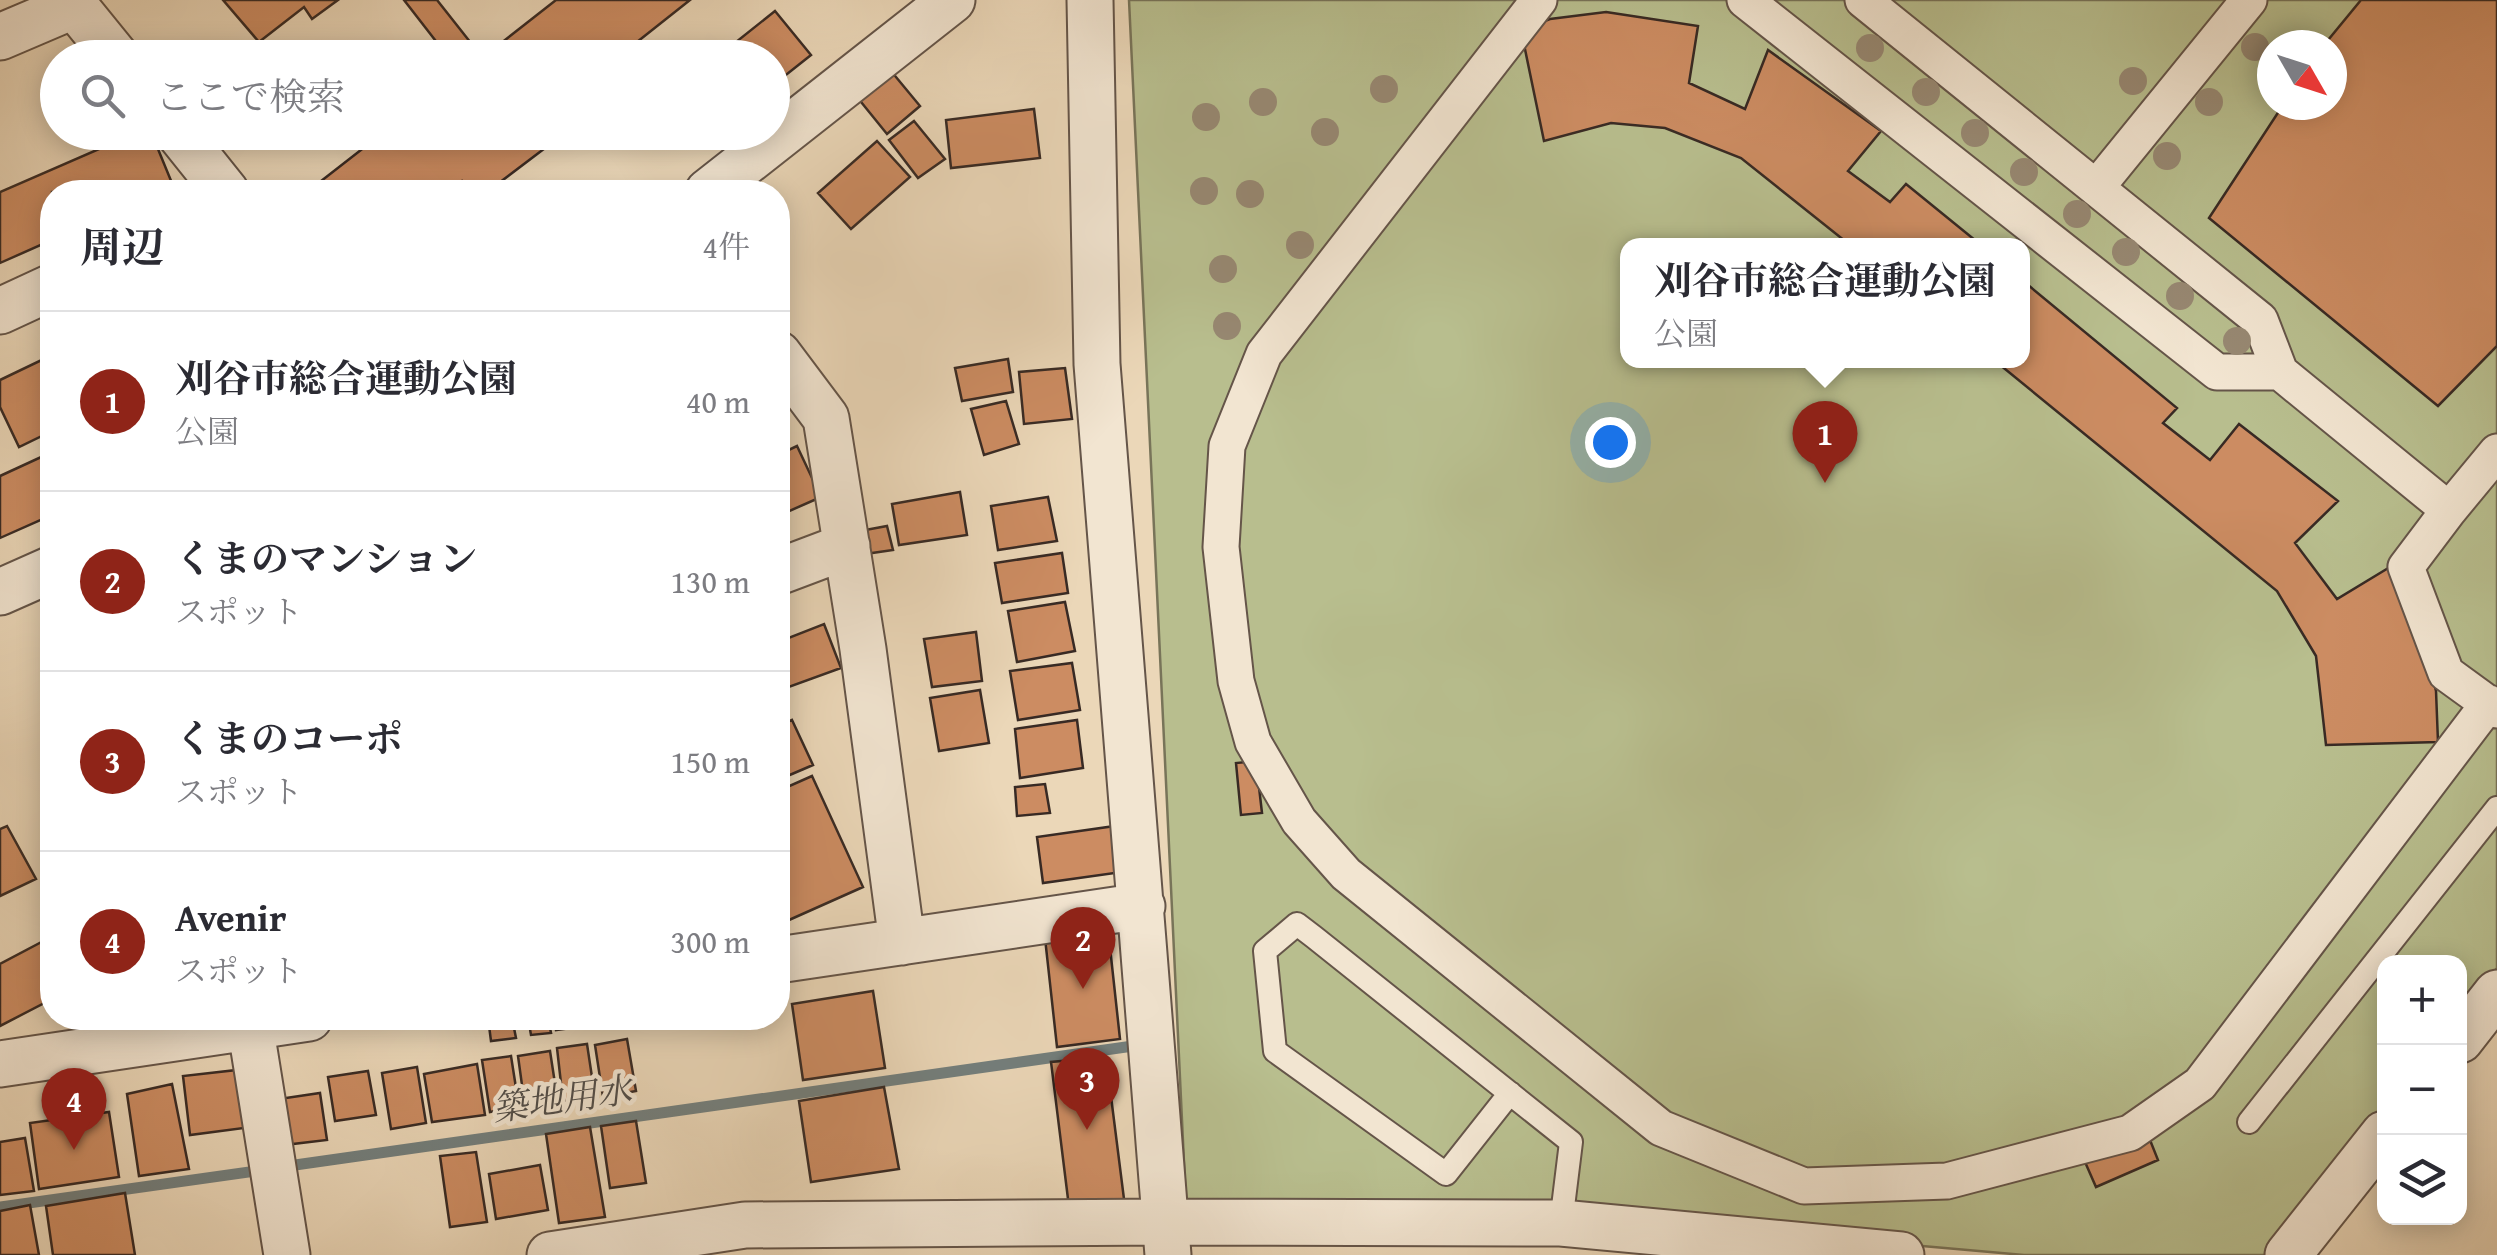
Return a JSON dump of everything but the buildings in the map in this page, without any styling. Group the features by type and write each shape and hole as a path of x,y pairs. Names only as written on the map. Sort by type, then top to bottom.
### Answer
{"street":[{"path":"790,127 952,0"},
{"path":"1090,0 1097,364 1169,1238"},
{"path":"1540,0 1264,354 1227,446 1223,566 1236,682 1253,742 1299,821 1346,874 1661,1128 1804,1186 1947,1181 2130,1133 2200,1084 2493,706 2446,673 2406,568 2497,452"},
{"path":"1745,0 2217,372 2280,372"},
{"path":"1863,0 2260,320 2280,372 2450,510"},
{"path":"2096,188 2249,0"},
{"path":"0,37 73,3 103,40"},
{"path":"192,150 216,180"},
{"path":"723,180 761,150"},
{"path":"0,311 40,293"},
{"path":"790,370 826,418 902,942"},
{"path":"790,567 847,546"},
{"path":"0,592 40,579"},
{"path":"790,958 1142,906"},
{"path":"2467,1031 2497,993"},
{"path":"0,1064 198,1030"},
{"path":"252,1030 288,1255"},
{"path":"2288,1255 2383,1135"},
{"path":"550,1255 745,1226 1169,1238 1561,1223 1901,1255"}],"lane":[{"path":"2249,1122 2497,808"},
{"path":"1510,1093 1446,1174 1275,1050 1265,951 1296,924 1510,1093 1572,1142 1561,1223"}],"green space":[{"path":"1129,0 2497,0 2497,968 2467,1007 2467,955 2377,955 2377,1121 2273,1255 2024,1255 1536,1212 1186,1205"}],"waterway":[{"name":"築地用水","path":"281,1167 1133,1046"},
{"name":"築地用水","path":"0,1207 263,1170"}],"place":[{"name":"刈谷市総合運動公園","path":"1825,483"},
{"name":"くまのマンション","path":"1083,989"},
{"name":"くまのコーポ","path":"1087,1130"},
{"name":"Avenir","path":"74,1150"}]}
